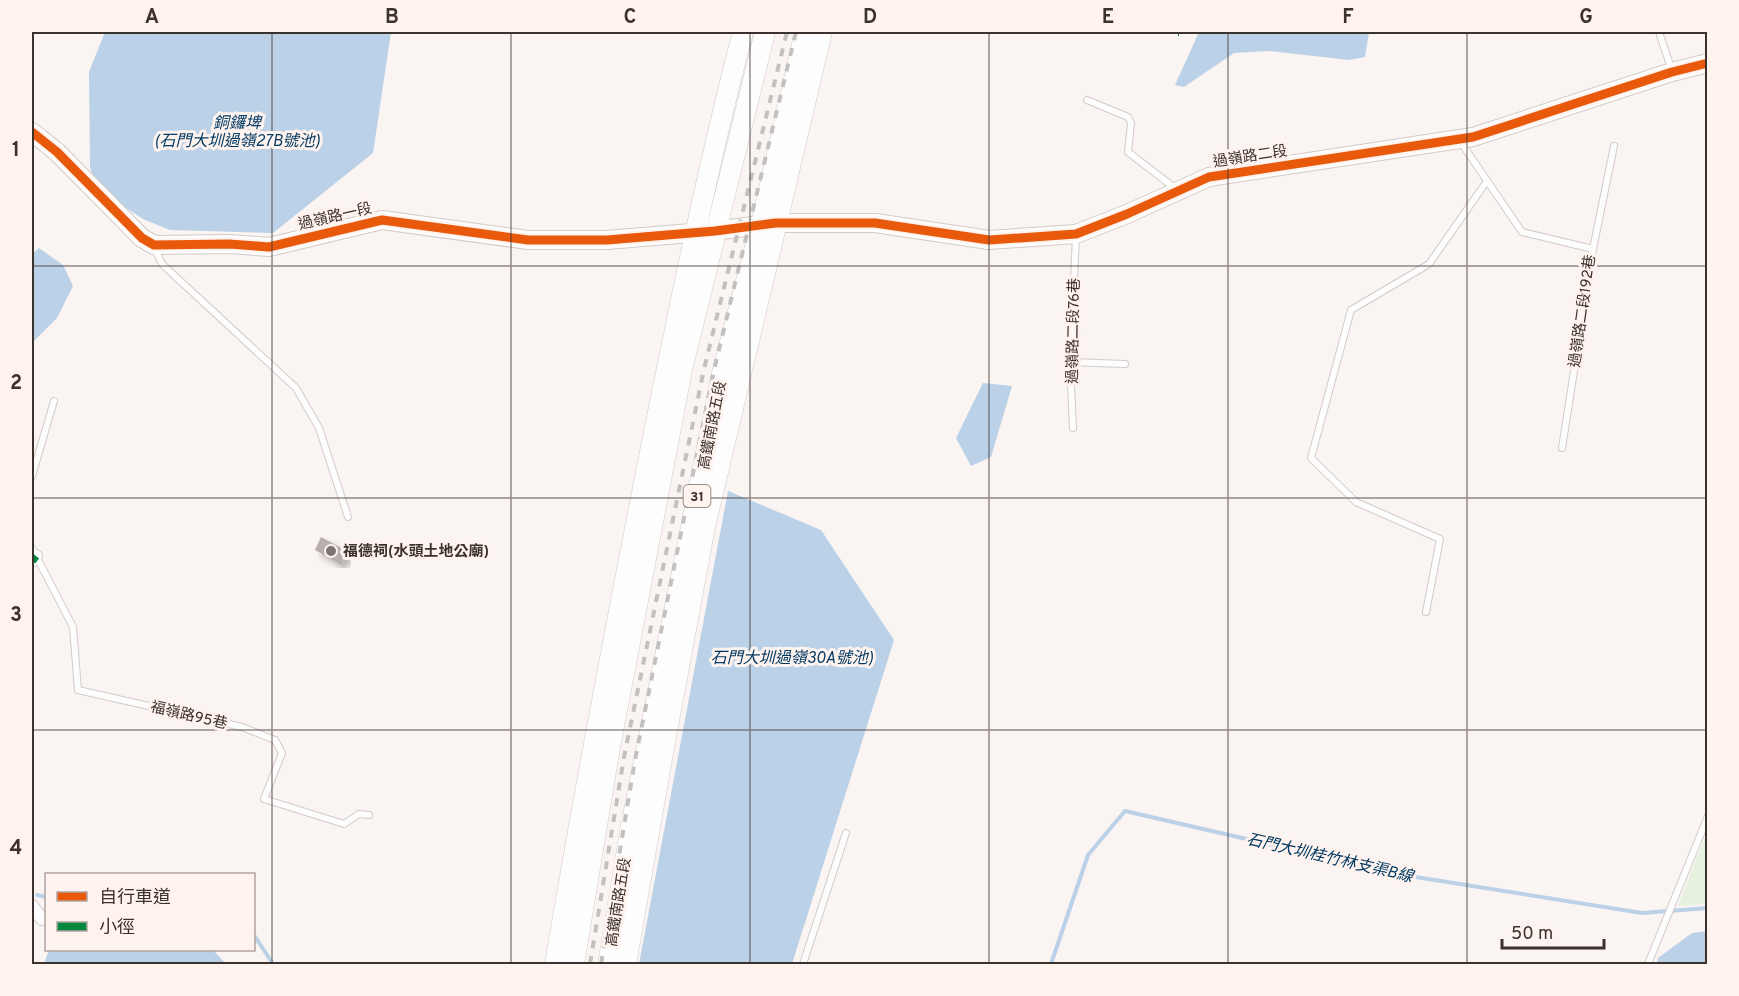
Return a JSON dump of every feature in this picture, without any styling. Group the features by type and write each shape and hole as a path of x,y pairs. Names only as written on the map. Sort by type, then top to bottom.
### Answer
{"main road":[{"path":"555,964 603,688 695,231 743,32"},
{"path":"574,964 610,747 682,370 765,32"},
{"name":"高鐵南路五段","path":"626,964 705,527 805,32"},
{"name":"高鐵南路五段","path":"608,964 638,792 722,373 768,224 822,32"},
{"path":"576,834 610,747"},
{"path":"615,923 617,964"}],"street":[{"name":"過嶺路二段","path":"768,224 875,223 989,240 1076,234 1209,177 1473,137 1672,72 1707,63"},
{"path":"32,132 57,152 142,238 154,246"},
{"name":"過嶺路一段","path":"154,246 230,244 269,246 382,220 528,240 607,240 768,224"},
{"path":"32,906 42,919"}],"lane":[{"path":"1659,32 1672,72"},
{"path":"1087,100 1128,117 1131,123 1128,152 1177,190"},
{"name":"過嶺路二段192巷","path":"1458,139 1522,232 1593,249 1562,447"},
{"path":"1593,249 1614,146"},
{"path":"1426,612 1440,539 1356,502 1311,458 1351,310 1429,264 1487,181"},
{"name":"過嶺路二段76巷","path":"1073,428 1070,362 1076,234"},
{"path":"154,246 162,264 296,388 320,428 348,517"},
{"path":"1070,362 1125,364"},
{"path":"32,476 54,401"},
{"name":"福嶺路95巷","path":"33,555 73,627 78,690 242,728 275,740 282,753 264,799 344,824 358,814 369,815"},
{"path":"1648,964 1707,816"},
{"path":"803,964 846,833"}],"green space":[{"path":"1707,832 1707,904 1678,906"}],"water":[{"name":"銅鑼埤 (石門大圳過嶺27B號池)","path":"105,32 391,32 373,153 273,233 170,230 143,219 96,188 90,167 89,72"},
{"path":"1199,32 1369,32 1365,57 1349,60 1269,51 1234,53 1184,87 1175,85"},
{"path":"39,248 63,265 73,286 57,318 32,343 32,254"},
{"path":"983,383 1012,386 991,457 971,466 956,438"},
{"name":"石門大圳過嶺30A號池)","path":"728,491 821,530 894,640 792,964 639,964"},
{"path":"1707,931 1707,964 1657,964 1658,958 1692,933"},
{"path":"49,951 214,951 226,964 44,964"}],"building":[{"name":"福德祠(水頭土地公廟)","path":"321,537 347,551 341,565 315,550"}],"waterway":[{"name":"石門大圳桂竹林支渠B線","path":"1051,964 1088,855 1125,811 1403,875 1642,913 1708,908"},
{"name":"石門大圳桂竹林支渠B線","path":"37,895 45,897"},
{"name":"石門大圳桂竹林支渠B線","path":"255,937 273,964"}],"railway":[{"path":"590,964 624,757 704,369 787,32"},
{"path":"601,964 635,760 714,370 796,32"}],"marked path":[{"path":"32,561 36,556"}],"cycle path":[{"path":"32,132 57,152 142,238 154,245 229,244 269,247 382,220 528,240 607,240 715,231 776,223 875,223 989,240 1076,234 1209,177 1473,137 1672,72 1708,63"}],"place":[{"name":"福德祠(水頭土地公廟)","path":"331,551"}]}
